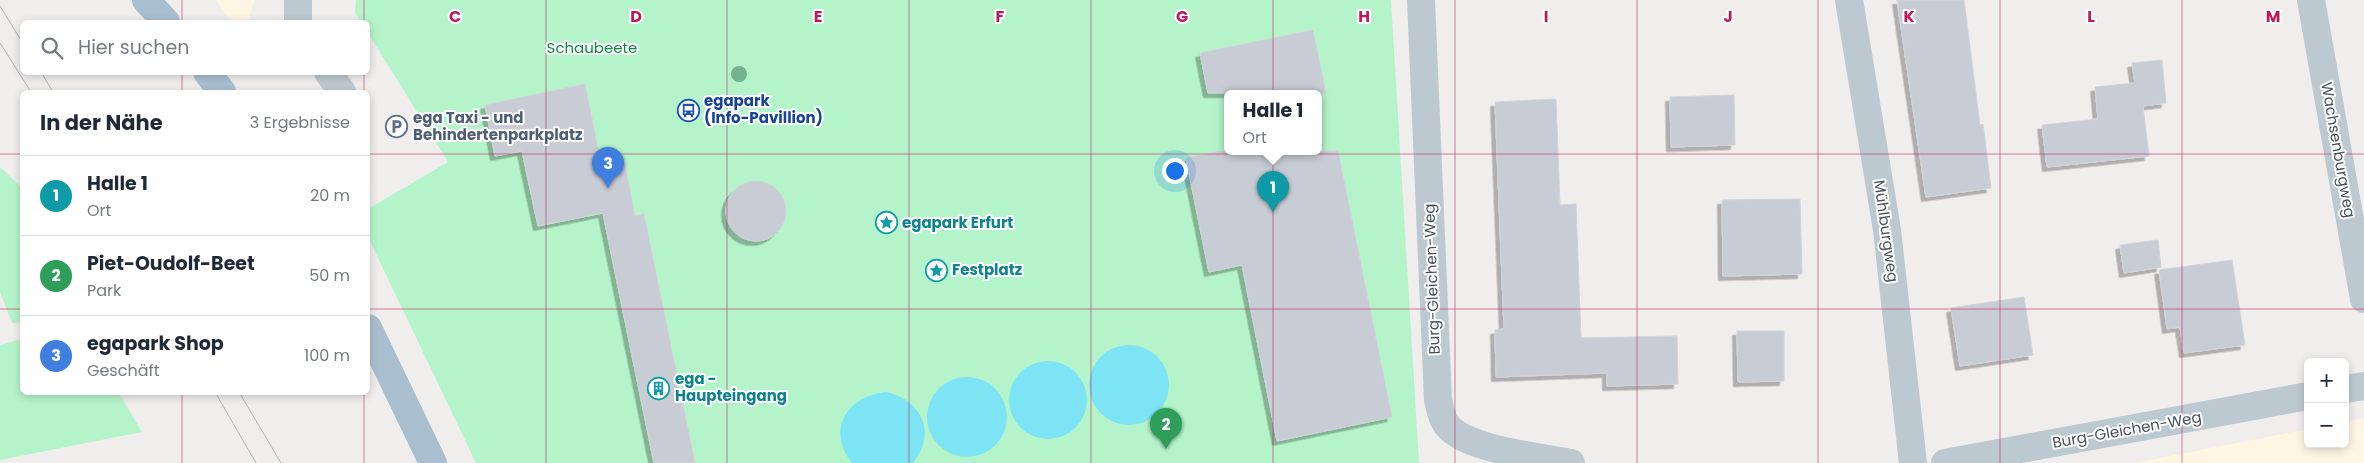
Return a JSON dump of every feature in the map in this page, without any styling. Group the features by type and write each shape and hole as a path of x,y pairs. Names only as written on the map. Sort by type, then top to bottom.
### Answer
{"main road":[{"path":"146,0 164,20"},
{"path":"209,75 220,90"},
{"path":"370,332 433,463"}],"street":[{"path":"298,0 298,20"},
{"name":"Burg-Gleichen-Weg","path":"1421,0 1438,400 1445,423 1459,437 1478,445 1571,463"},
{"name":"Mühlburgweg","path":"1850,0 1887,230 1913,463"},
{"name":"Wachsenburgweg","path":"2311,0 2364,299"},
{"path":"330,75 341,90"},
{"path":"2349,388 2364,386"},
{"name":"Burg-Gleichen-Weg","path":"1945,463 2304,397"}],"shaded area":[{"path":"215,0 255,0 248,20 230,20"},
{"path":"2364,418 2364,463 2134,463 2304,430 2304,448 2349,448 2349,421"}],"green space":[{"name":"egapark Erfurt","path":"356,0 1391,0 1419,463 476,463 370,241 370,208 448,162 370,36 370,20 360,20 355,13"},
{"path":"0,167 20,186 20,322 12,323 0,292"},
{"path":"20,340 20,395 120,395 142,432 0,460 0,345"}],"water":[{"path":"1121,345 1137,345 1158,356 1169,377 1169,393 1158,414 1137,425 1121,425 1107,419 1095,407 1089,393 1089,377 1095,363 1107,351"},
{"path":"1048,361 1063,364 1075,373 1084,385 1087,400 1084,415 1075,427 1063,436 1048,439 1033,436 1021,427 1012,415 1009,400 1012,385 1021,373 1033,364"},
{"path":"959,377 975,377 996,388 1007,409 1007,425 996,446 975,457 959,457 945,451 933,439 927,425 927,409 933,395 945,383"},
{"path":"887,392 899,396 909,403 922,420 925,430 920,452 913,463 852,463 844,450 841,438 841,426 845,416 861,400"}],"building":[{"path":"1897,0 1964,0 1980,125 1983,124 1991,188 1926,197"},
{"path":"1313,30 1326,93 1322,93 1322,90 1224,90 1224,93 1208,93 1200,53"},
{"path":"2162,60 2166,103 2143,106 2149,156 2047,167 2042,125 2098,119 2095,87 2135,83 2132,63"},
{"path":"585,84 601,163 624,159 635,216 644,214 695,463 654,463 603,213 538,226 522,151 495,156 485,105"},
{"path":"1734,95 1735,145 1671,147 1670,97"},
{"path":"1556,99 1560,205 1576,204 1581,338 1677,336 1678,384 1607,386 1607,373 1496,377 1495,330 1504,329 1495,102"},
{"path":"1221,151 1224,151 1224,155 1322,155 1322,151 1338,151 1392,417 1277,441 1242,265 1209,272 1186,158"},
{"path":"750,181 762,181 773,186 781,194 786,205 784,223 773,236 762,241 750,241 739,236 731,228 726,217 726,205 731,194 739,186"},
{"path":"1800,199 1802,274 1723,276 1722,200"},
{"path":"2158,240 2161,267 2124,273 2120,245"},
{"path":"2232,260 2245,345 2184,353 2180,327 2167,329 2159,270"},
{"path":"2024,297 2033,355 1960,366 1951,308"},
{"path":"1737,331 1784,331 1784,381 1738,382"}],"tram line":[{"path":"0,6 20,39"},
{"path":"0,43 20,75"},
{"path":"20,75 30,90"},
{"path":"43,75 52,90"},
{"path":"217,395 256,463"},
{"path":"241,395 281,463"}],"place":[{"name":"egapark (Info-Pavillion)","path":"688,110"},
{"name":"ega Taxi - und Behindertenparkplatz","path":"397,127"},
{"name":"egapark Shop","path":"608,188"},
{"name":"Halle 1","path":"1273,212"},
{"name":"egapark Erfurt","path":"886,223"},
{"name":"Festplatz","path":"936,270"},
{"name":"ega - Haupteingang","path":"659,388"},
{"name":"Piet-Oudolf-Beet","path":"1166,449"}],"park label":[{"name":"Schaubeete","path":"592,48"}]}
